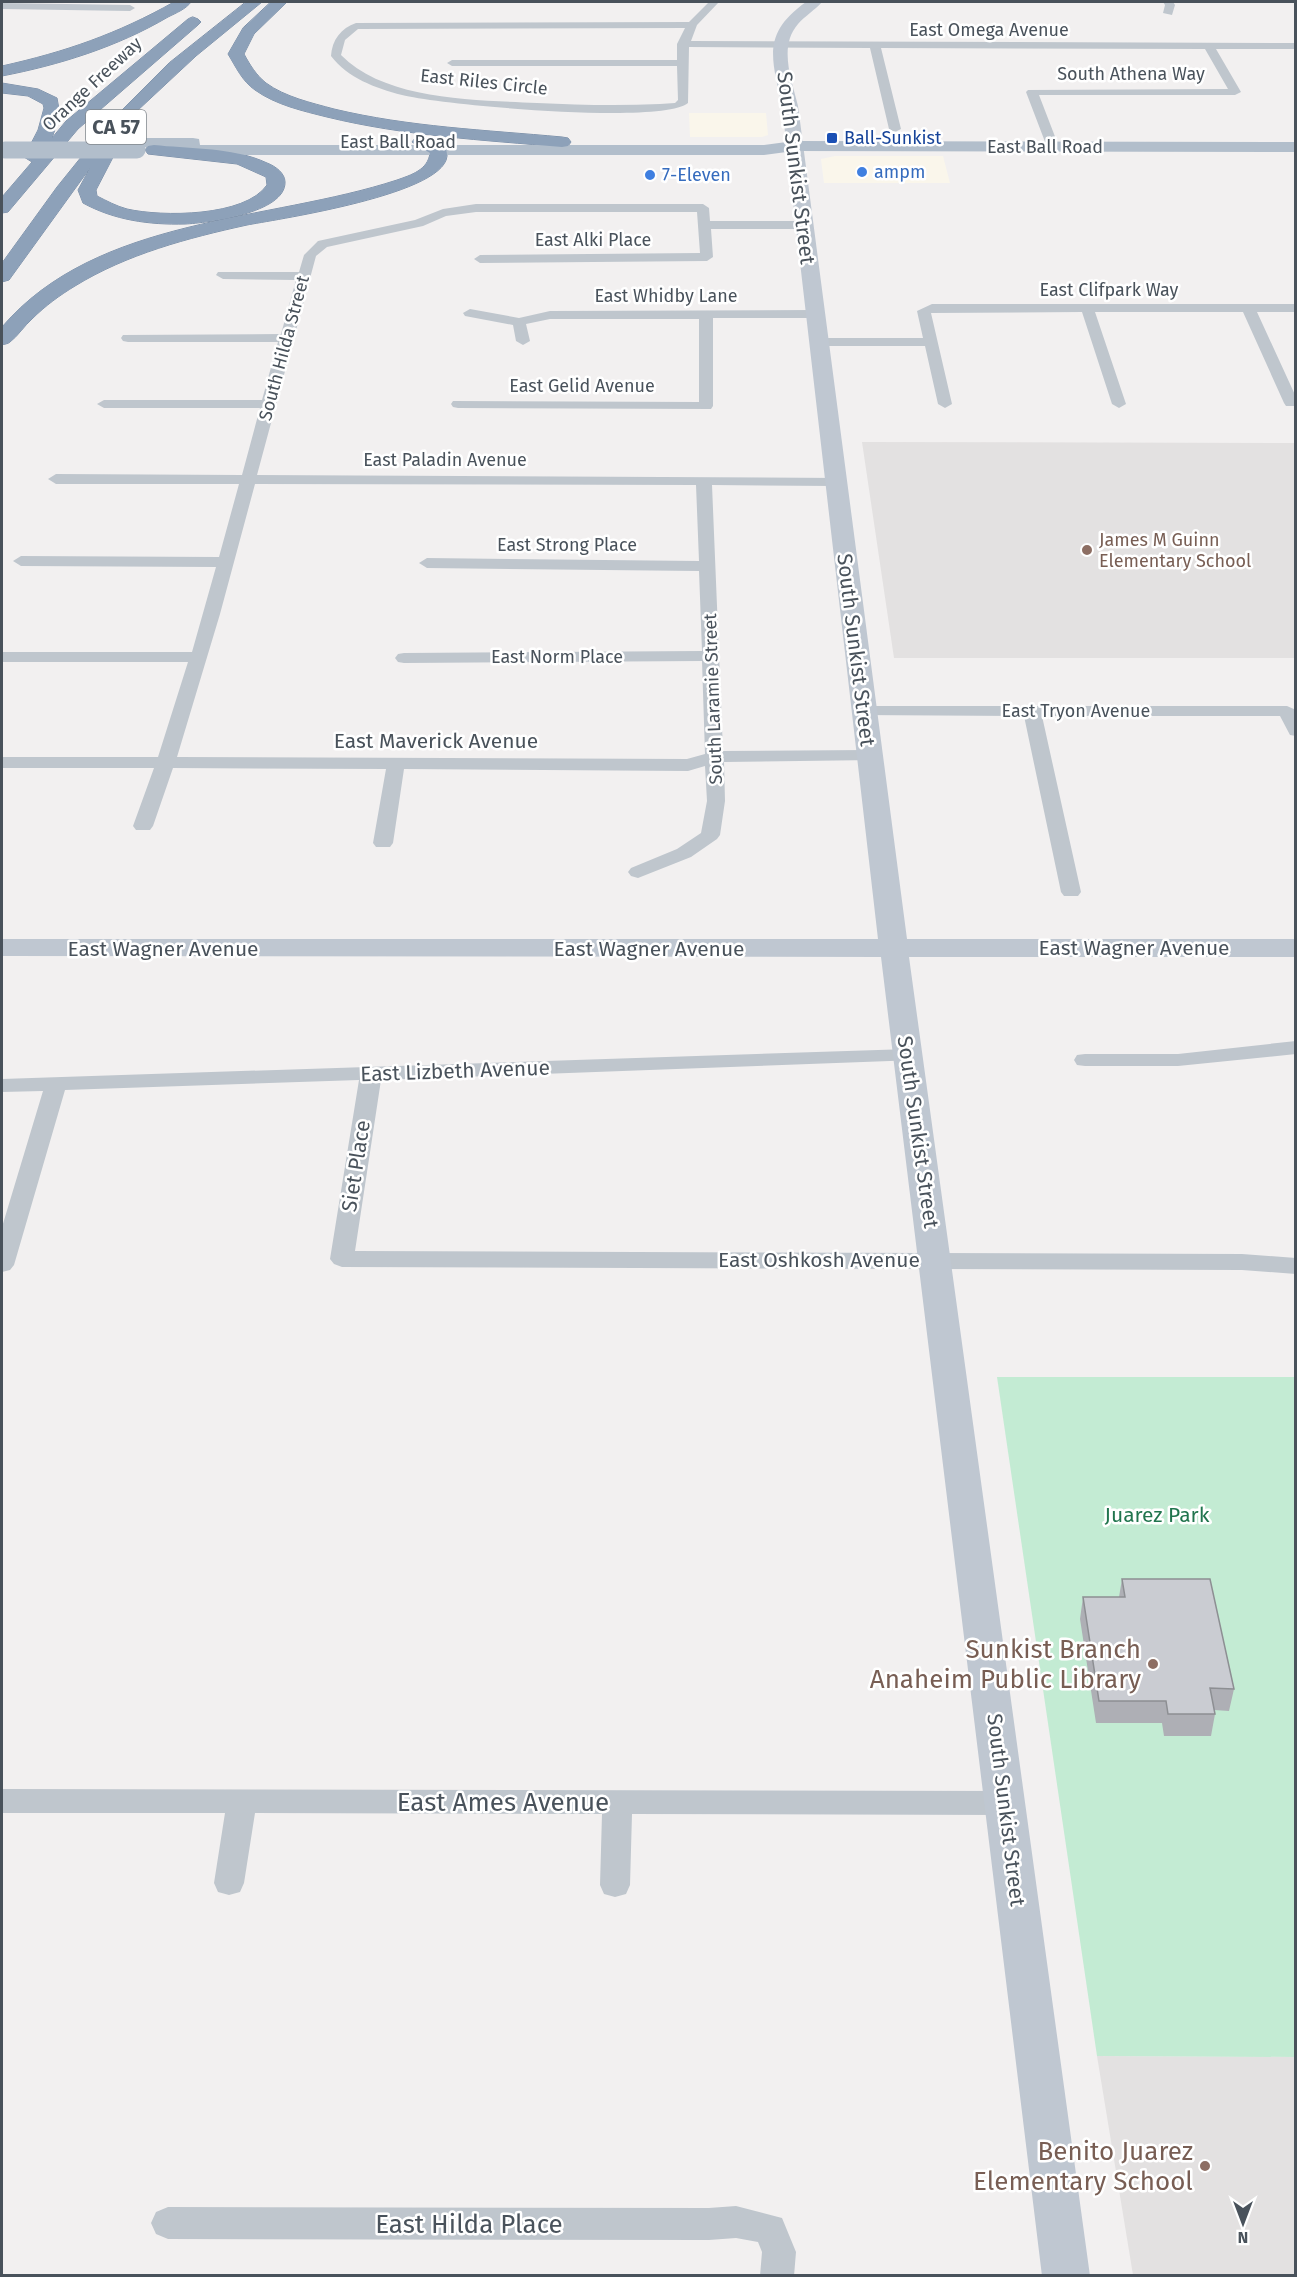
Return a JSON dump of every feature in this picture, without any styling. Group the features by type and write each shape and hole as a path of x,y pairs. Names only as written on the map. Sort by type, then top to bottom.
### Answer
{"highway":[{"path":"2,71 54,59 99,45 131,31 184,2"},
{"name":"CA 57","path":"2,276 46,212 130,109 165,74 224,24 255,2"},
{"path":"280,2 241,39 236,54 248,75 278,96 299,105 390,126 433,132 562,142"},
{"name":"Orange Freeway","path":"2,207 72,125 154,53 207,12"},
{"path":"2,88 41,95 51,102 53,107 45,136 2,207"},
{"path":"130,109 87,190 89,199 96,204 116,212 148,217 203,216 258,203 267,198 276,185 276,178 270,171 246,161 145,148"},
{"path":"2,339 17,320 37,303 86,272 116,258 189,234 404,183 433,169 439,155 438,150 421,142"}],"main road":[{"name":"East Ball Road","path":"145,148 421,142 760,142 794,147"},
{"name":"East Ball Road","path":"4,145 438,150 1296,147"}],"street":[{"path":"452,63 682,63 682,44 698,15 714,2"},
{"name":"South Sunkist Street","path":"815,2 807,6 790,25 780,46 893,949 909,1055 1066,2276"},
{"path":"1168,2 1168,13"},
{"path":"2,6 130,8"},
{"name":"East Riles Circle","path":"682,63 684,101 678,106 573,108 440,98 395,89 365,78 346,67 336,57 336,46 343,34 356,26 692,26"},
{"name":"East Omega Avenue","path":"682,44 1296,46"},
{"path":"875,46 895,129"},
{"name":"South Athena Way","path":"1053,147 1032,92 1235,92 1209,46"},
{"name":"South Hilda Street","path":"143,826 167,762 198,657 310,255 323,244 476,208 703,208 704,225"},
{"path":"704,225 803,225"},
{"name":"East Alki Place","path":"480,259 707,257 704,225"},
{"path":"223,275 304,276"},
{"name":"East Clifpark Way","path":"930,342 924,311 932,308 1296,308"},
{"path":"1087,308 1119,404"},
{"path":"1248,308 1291,403"},
{"path":"470,314 519,322 523,341"},
{"name":"East Whidby Lane","path":"519,322 549,315 814,314"},
{"name":"East Gelid Avenue","path":"458,404 706,406 706,315"},
{"path":"129,338 286,338"},
{"path":"818,342 930,342 945,404"},
{"path":"104,404 270,404"},
{"name":"East Paladin Avenue","path":"56,479 835,481"},
{"name":"South Laramie Street","path":"638,872 684,853 710,835 716,801 704,481"},
{"path":"21,561 225,562"},
{"name":"East Strong Place","path":"427,563 707,566"},
{"name":"East Norm Place","path":"404,658 711,656"},
{"path":"2,657 198,657"},
{"name":"East Tryon Avenue","path":"864,711 1287,711 1296,731"},
{"path":"1032,711 1071,892"},
{"name":"East Maverick Avenue","path":"2,763 688,765 716,757 869,756"},
{"path":"383,843 396,764"},
{"name":"East Wagner Avenue","path":"2,948 1296,948"},
{"path":"1085,1060 1178,1060 1296,1047"},
{"name":"East Lizbeth Avenue","path":"2,1086 909,1055"},
{"name":"Siet Place","path":"342,1259 370,1074"},
{"path":"2,1265 56,1084"},
{"name":"East Oshkosh Avenue","path":"342,1259 1242,1262 1296,1266"},
{"name":"East Ames Avenue","path":"2,1801 1005,1803"},
{"path":"229,1883 242,1802"},
{"path":"615,1885 617,1802"},
{"name":"East Hilda Place","path":"168,2223 709,2224 736,2222 770,2229 779,2252 777,2276"}],"shaded area":[{"path":"689,113 766,113 768,135 762,137 690,137"},
{"path":"835,156 943,156 950,183 824,183 821,159"},
{"name":"James M Guinn Elementary School","path":"862,442 1295,443 1295,658 894,658"},
{"name":"Benito Juarez Elementary School","path":"1097,2056 1295,2057 1295,2275 1133,2275"}],"green space":[{"name":"Juarez Park","path":"997,1377 1295,1377 1295,2057 1097,2056"}],"building":[{"name":"Sunkist Branch Anaheim Public Library","path":"1122,1579 1210,1579 1234,1689 1210,1688 1215,1714 1168,1714 1166,1701 1099,1701 1083,1597 1125,1597"}],"place":[{"name":"Ball-Sunkist","path":"832,138"},
{"name":"ampm","path":"862,172"},
{"name":"7-Eleven","path":"650,175"},
{"name":"James M Guinn Elementary School","path":"1087,550"},
{"name":"Sunkist Branch Anaheim Public Library","path":"1153,1664"},
{"name":"Benito Juarez Elementary School","path":"1205,2166"}]}
